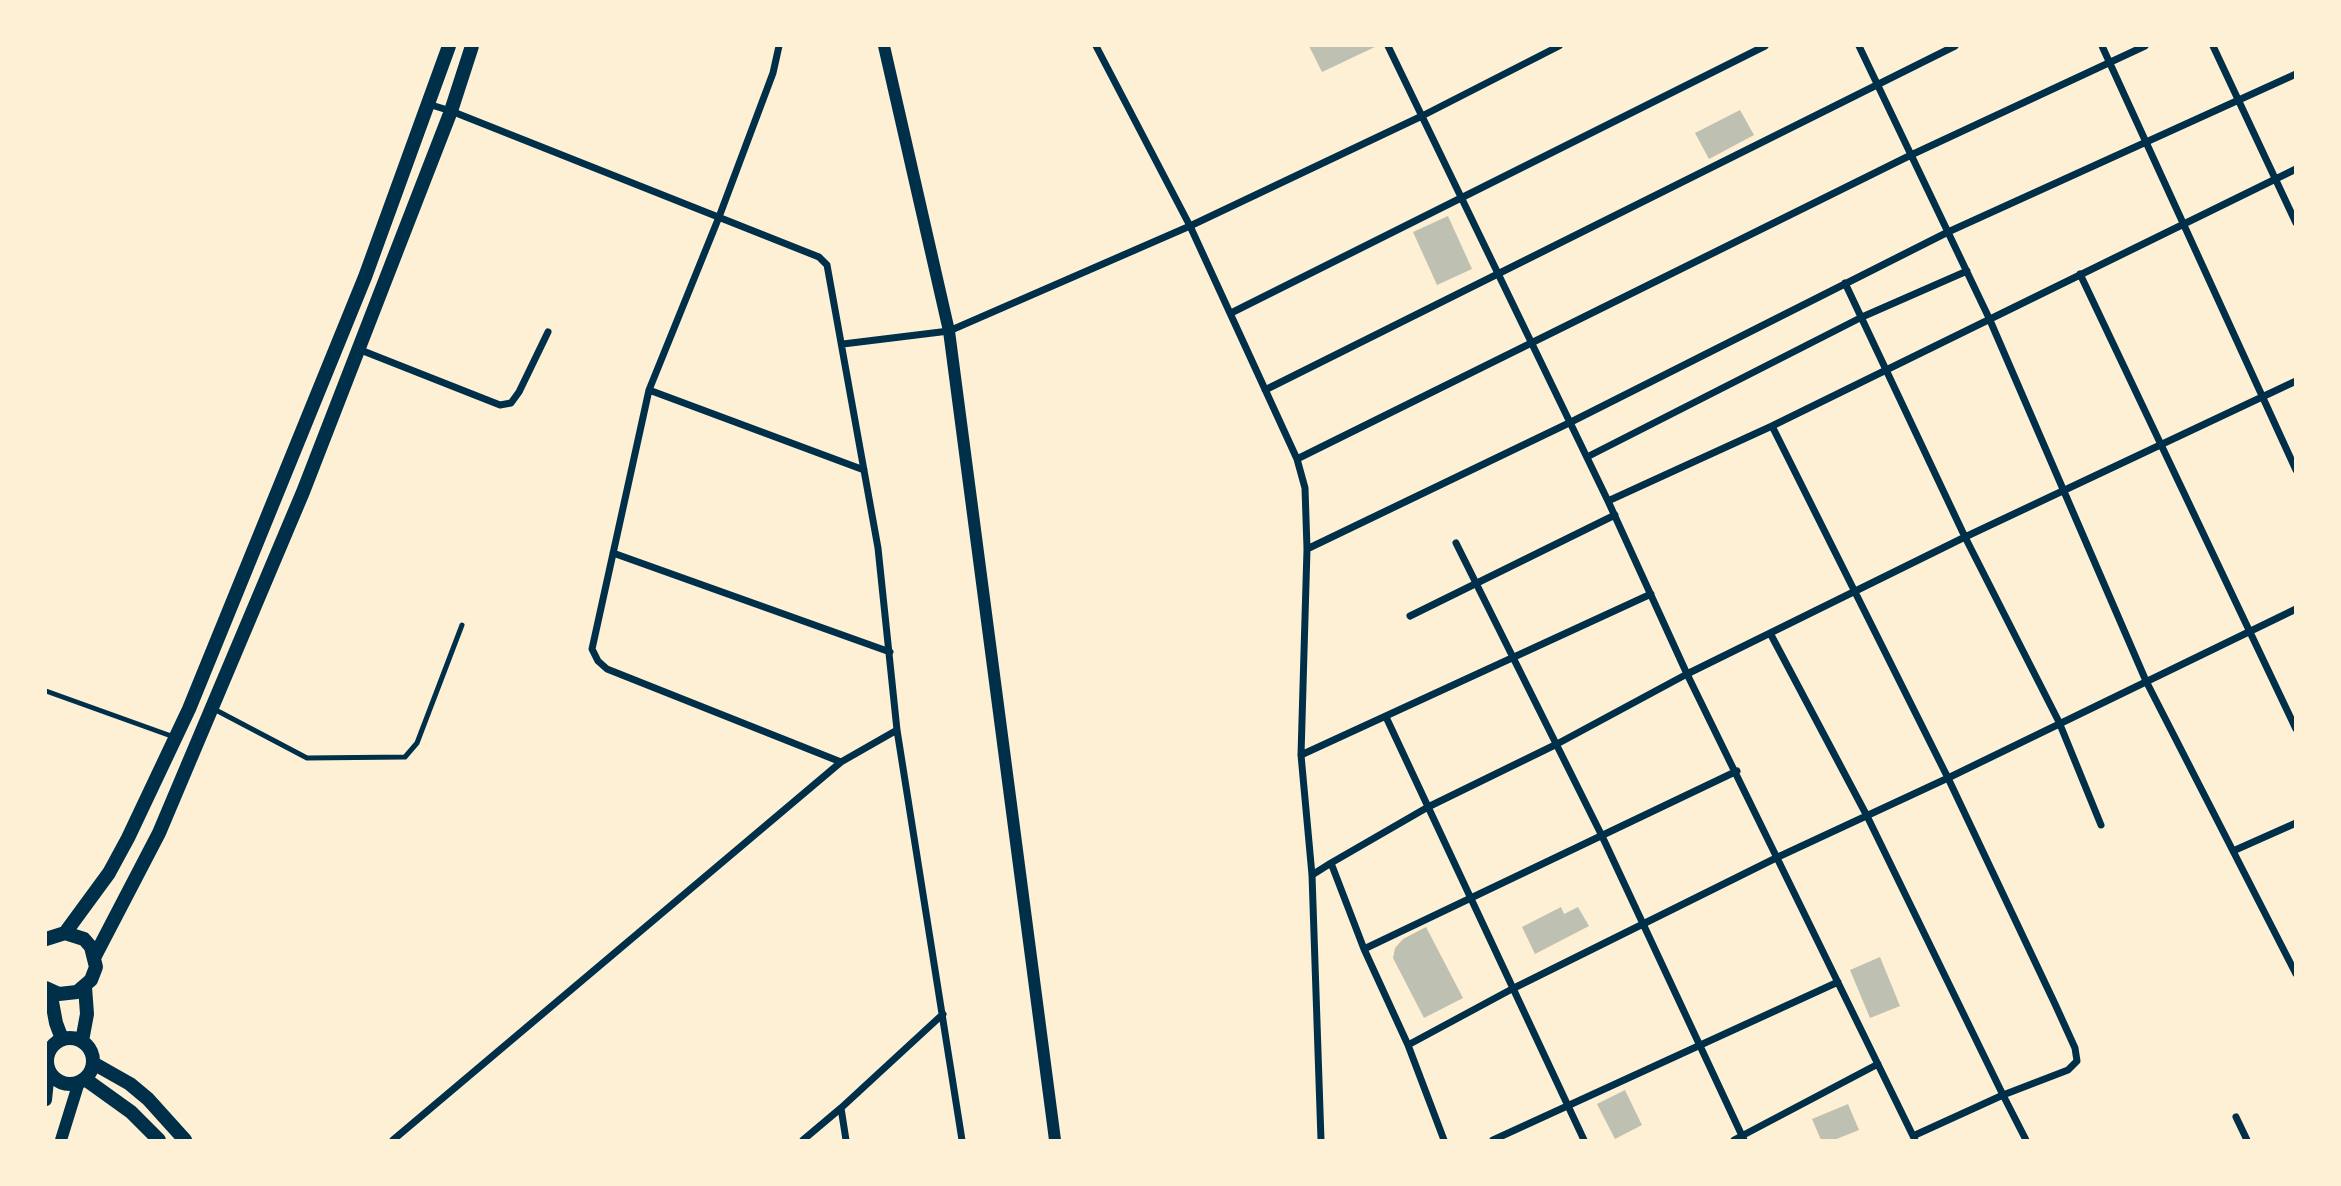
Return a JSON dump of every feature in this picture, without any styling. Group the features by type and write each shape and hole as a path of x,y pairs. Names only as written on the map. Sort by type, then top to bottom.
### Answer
{"main road":[{"path":"53,934 122,850 176,738 365,277 449,46"},
{"path":"62,1039 55,1023 48,989 68,995 85,987 94,974 95,957 159,833 303,492 451,110 472,46"},
{"path":"53,934 84,939 95,957"},
{"path":"82,1041 87,1014 85,987"},
{"path":"62,1039 82,1041 91,1050 93,1063 82,1081"},
{"path":"62,1039 48,1055 49,1070 58,1081 82,1081 131,1112 159,1140"},
{"path":"93,1063 139,1091 185,1140"}],"street":[{"path":"779,46 773,73 719,217 649,390 592,649 598,661 607,669 841,762"},
{"path":"884,46 949,331 1055,1140"},
{"path":"1096,46 1190,226 1297,459 1305,488 1307,549 1301,755 1312,875 1321,1140"},
{"path":"1388,46 1615,515 1687,674 1737,771 1914,1138 2003,1095 2068,1070 2077,1061 2074,1048 1948,778 1772,426"},
{"path":"843,344 949,331 1190,226 1422,116 1559,46"},
{"path":"1231,313 1765,46"},
{"path":"1859,46 1989,318 2146,681 2233,851 2292,957 2295,974"},
{"path":"1265,390 1955,46"},
{"path":"2102,46 2295,470"},
{"path":"1297,459 1911,155 2145,46"},
{"path":"2213,46 2295,223"},
{"path":"1307,549 1569,423 1948,232 2239,102 2295,74"},
{"path":"428,104 451,110 819,257 827,265 878,548 897,730 962,1140"},
{"path":"1608,501 1772,426 2295,169"},
{"path":"1587,457 1862,317 1967,271"},
{"path":"2080,274 2251,630 2295,729"},
{"path":"1845,283 1965,537 2059,722 2101,825"},
{"path":"358,348 500,405 512,403 548,332"},
{"path":"1312,875 1428,807 1557,744 1687,674 1965,537 2295,381"},
{"path":"649,390 864,470"},
{"path":"1410,615 1615,515"},
{"path":"1456,543 1602,836 1700,1045 1740,1139 1878,1064"},
{"path":"612,553 890,652"},
{"path":"1301,755 1651,594"},
{"path":"1408,1045 1512,989 1778,857 1948,778 2295,609"},
{"path":"1770,633 1867,816 2026,1140"},
{"path":"1386,717 1584,1140"},
{"path":"393,1140 841,762 897,730"},
{"path":"1364,948 1737,771"},
{"path":"2233,851 2295,824"},
{"path":"1331,863 1364,948 1408,1045 1444,1140"},
{"path":"1493,1140 1838,982"},
{"path":"803,1140 943,1014"},
{"path":"46,1100 49,1070"},
{"path":"61,1140 82,1081"},
{"path":"841,1108 846,1140"},
{"path":"2236,1117 2247,1140"}],"lane":[{"path":"212,708 307,758 405,757 417,743 462,625"},
{"path":"46,691 176,738"}],"building":[{"path":"1309,46 1377,46 1322,72"},
{"path":"1740,110 1754,135 1709,159 1695,133"},
{"path":"1448,216 1472,269 1437,285 1413,232"},
{"path":"1561,907 1564,914 1578,907 1589,926 1535,954 1522,927"},
{"path":"1426,927 1463,998 1424,1018 1393,958 1395,948 1403,939"},
{"path":"1880,957 1900,1006 1870,1018 1850,970"},
{"path":"1625,1090 1642,1125 1615,1139 1597,1104"},
{"path":"1848,1104 1859,1130 1834,1140 1821,1140 1812,1119"}]}
